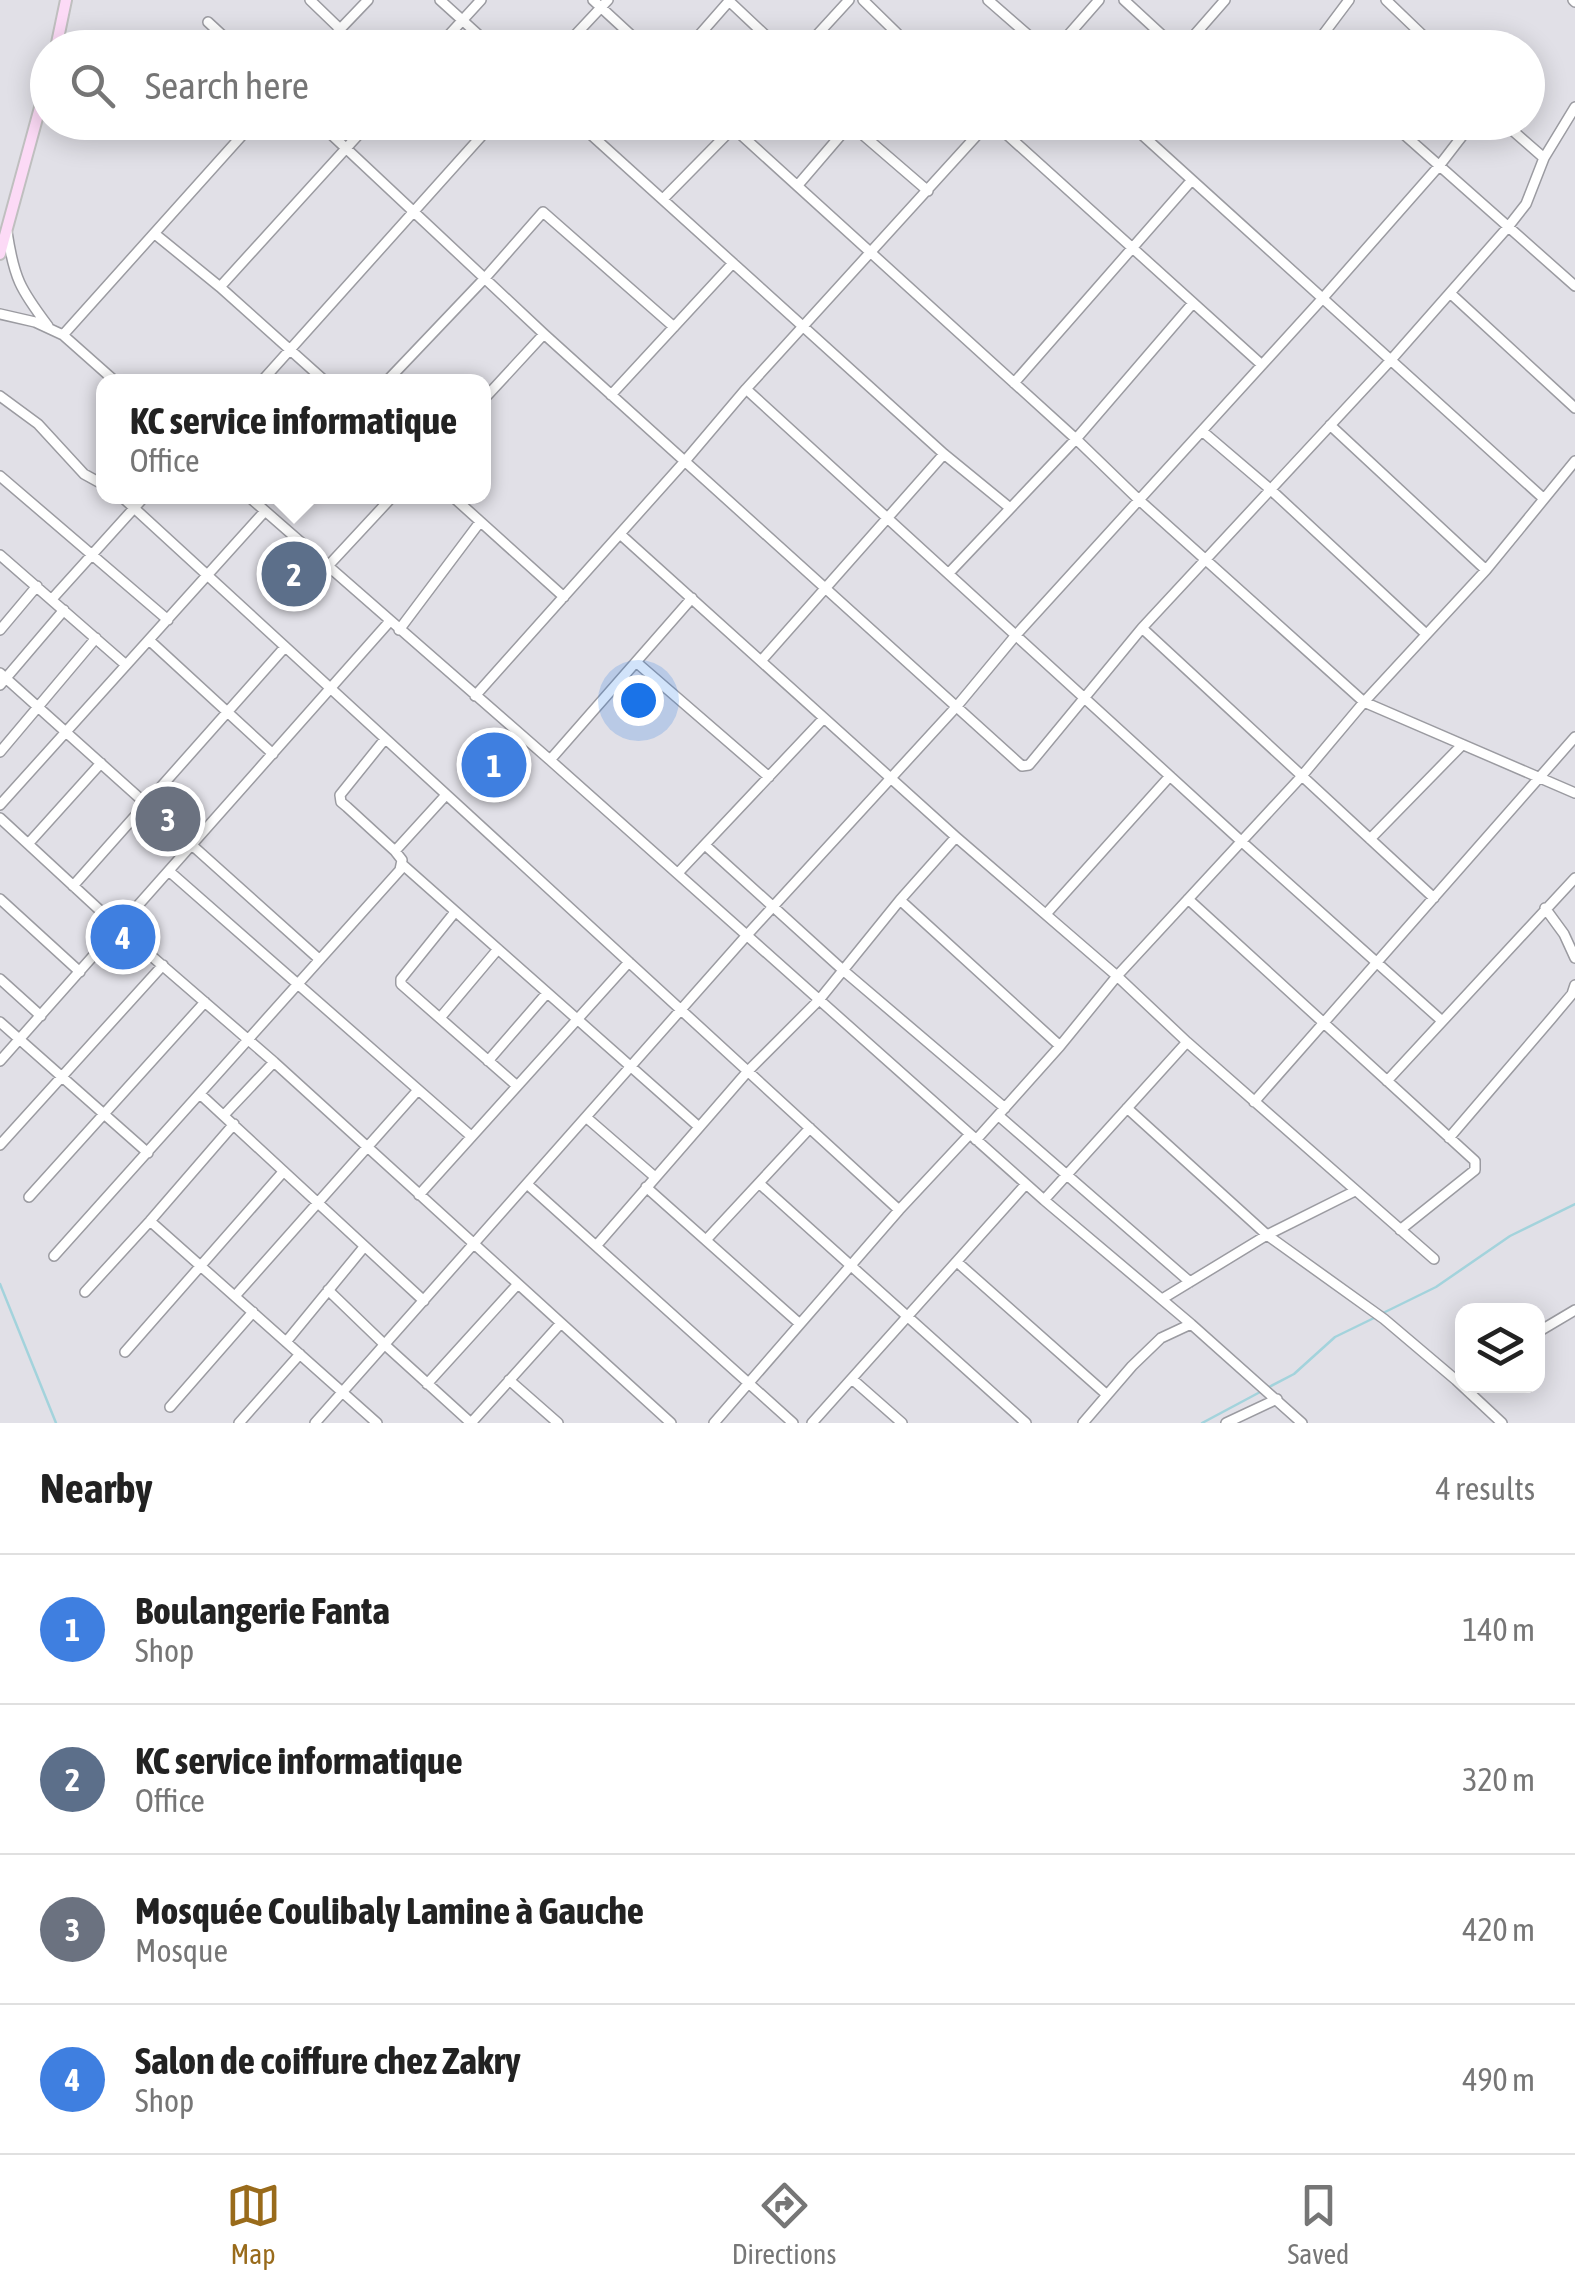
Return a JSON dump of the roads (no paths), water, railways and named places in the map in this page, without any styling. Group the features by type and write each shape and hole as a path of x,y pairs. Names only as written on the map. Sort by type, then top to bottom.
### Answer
{"main road":[{"path":"58,30 62,2"},
{"path":"0,254 31,140"}],"street":[{"path":"310,0 339,28 368,0"},
{"path":"440,0 473,30"},
{"path":"453,30 480,0"},
{"path":"592,0 605,4 629,30"},
{"path":"822,30 849,0"},
{"path":"863,0 894,30"},
{"path":"988,0 1022,30"},
{"path":"1073,30 1100,0"},
{"path":"1124,0 1158,30"},
{"path":"1196,30 1225,0"},
{"path":"1326,30 1349,0"},
{"path":"1386,0 1417,30"},
{"path":"704,30 730,1 761,30"},
{"path":"580,30 605,4"},
{"path":"208,22 217,30"},
{"path":"337,140 544,334 1022,766 1029,764 1142,628 1390,361 1508,227 1526,204 1544,158 1575,107"},
{"path":"63,335 238,140"},
{"path":"220,287 355,140"},
{"path":"268,374 478,140"},
{"path":"598,140 944,454 1010,508"},
{"path":"663,199 716,140"},
{"path":"747,140 1364,702 1575,793"},
{"path":"798,185 836,140"},
{"path":"870,140 928,191"},
{"path":"475,696 746,389 975,140"},
{"path":"1011,140 1262,365"},
{"path":"1147,140 1543,498"},
{"path":"1410,140 1575,286"},
{"path":"315,1423 1459,140"},
{"path":"1524,140 1544,158"},
{"path":"1014,383 1191,181"},
{"path":"394,374 544,212 674,326"},
{"path":"6,230 17,280 50,329"},
{"path":"156,234 317,374"},
{"path":"610,394 733,263"},
{"path":"1450,293 1575,408"},
{"path":"949,573 1076,440 1193,303"},
{"path":"0,314 35,322 63,335 107,374"},
{"path":"491,391 544,334"},
{"path":"746,389 1442,1020"},
{"path":"0,396 38,424 84,474 96,481"},
{"path":"1330,425 1486,570"},
{"path":"1202,431 1426,634"},
{"path":"761,661 944,454"},
{"path":"714,1423 900,1210 1002,1112 1117,976 1486,570 1575,461"},
{"path":"0,476 168,620"},
{"path":"131,504 900,1210"},
{"path":"52,599 139,504"},
{"path":"258,504 1044,1200 1302,1423"},
{"path":"328,566 386,504"},
{"path":"461,504 564,596"},
{"path":"0,804 266,511"},
{"path":"399,630 480,522"},
{"path":"620,534 1434,1260"},
{"path":"0,555 126,665"},
{"path":"0,630 37,586"},
{"path":"550,760 692,598"},
{"path":"64,610 2,679 319,959"},
{"path":"0,1061 390,621"},
{"path":"1142,628 1434,898"},
{"path":"0,752 96,638"},
{"path":"149,640 273,754"},
{"path":"73,886 285,648"},
{"path":"636,662 769,777"},
{"path":"678,874 824,718"},
{"path":"1254,1102 1575,737"},
{"path":"385,739 340,795 341,802 401,856 403,865 699,1127"},
{"path":"1370,839 1462,745"},
{"path":"28,844 100,763"},
{"path":"1046,914 1170,776"},
{"path":"395,851 446,795"},
{"path":"0,818 671,1423"},
{"path":"596,1246 748,1072 819,1000 956,836"},
{"path":"705,845 1190,1282"},
{"path":"54,1256 403,865"},
{"path":"170,872 471,1136"},
{"path":"1387,1081 1575,878"},
{"path":"0,899 80,972"},
{"path":"1188,899 1475,1161 1475,1170 1400,1230"},
{"path":"900,900 1060,1046"},
{"path":"1545,908 1575,958"},
{"path":"456,912 401,979 401,984 516,1086"},
{"path":"440,1018 498,950"},
{"path":"420,1196 629,962"},
{"path":"0,1145 163,965"},
{"path":"0,980 41,1016"},
{"path":"1449,1138 1572,994 1575,985"},
{"path":"488,1061 547,993"},
{"path":"29,1197 205,1002"},
{"path":"0,1022 148,1153"},
{"path":"1044,1200 1186,1042"},
{"path":"224,1115 274,1062"},
{"path":"235,1296 418,1090"},
{"path":"200,1094 424,1301"},
{"path":"1127,1108 1267,1235 1455,1375"},
{"path":"586,1118 655,1177"},
{"path":"84,1292 234,1124"},
{"path":"706,1240 810,1128"},
{"path":"124,1352 284,1172"},
{"path":"527,1184 794,1423"},
{"path":"760,1184 1026,1423"},
{"path":"812,1423 1026,1184"},
{"path":"646,1187 800,1324"},
{"path":"1162,1299 1267,1235 1354,1191"},
{"path":"150,1221 378,1423"},
{"path":"286,1342 364,1246"},
{"path":"956,1262 1106,1394"},
{"path":"427,1384 517,1284"},
{"path":"328,1290 471,1423 560,1324"},
{"path":"1545,1328 1575,1310"},
{"path":"170,1407 253,1312"},
{"path":"1083,1423 1160,1338 1191,1324"},
{"path":"239,1423 300,1354"},
{"path":"852,1379 902,1423"},
{"path":"509,1380 558,1423"},
{"path":"1473,1393 1502,1423"},
{"path":"1226,1423 1276,1399"}],"waterway":[{"path":"1381,1314 1436,1287 1510,1236 1575,1204"},
{"path":"0,1284 56,1423"},
{"path":"1269,1387 1294,1374 1335,1337 1374,1318"},
{"path":"1202,1423 1262,1391"}],"place":[{"name":"KC service informatique","path":"294,574"},
{"name":"Boulangerie Fanta","path":"494,765"},
{"name":"Mosquée Coulibaly Lamine à Gauche","path":"168,819"},
{"name":"Salon de coiffure chez Zakry","path":"123,937"}]}
